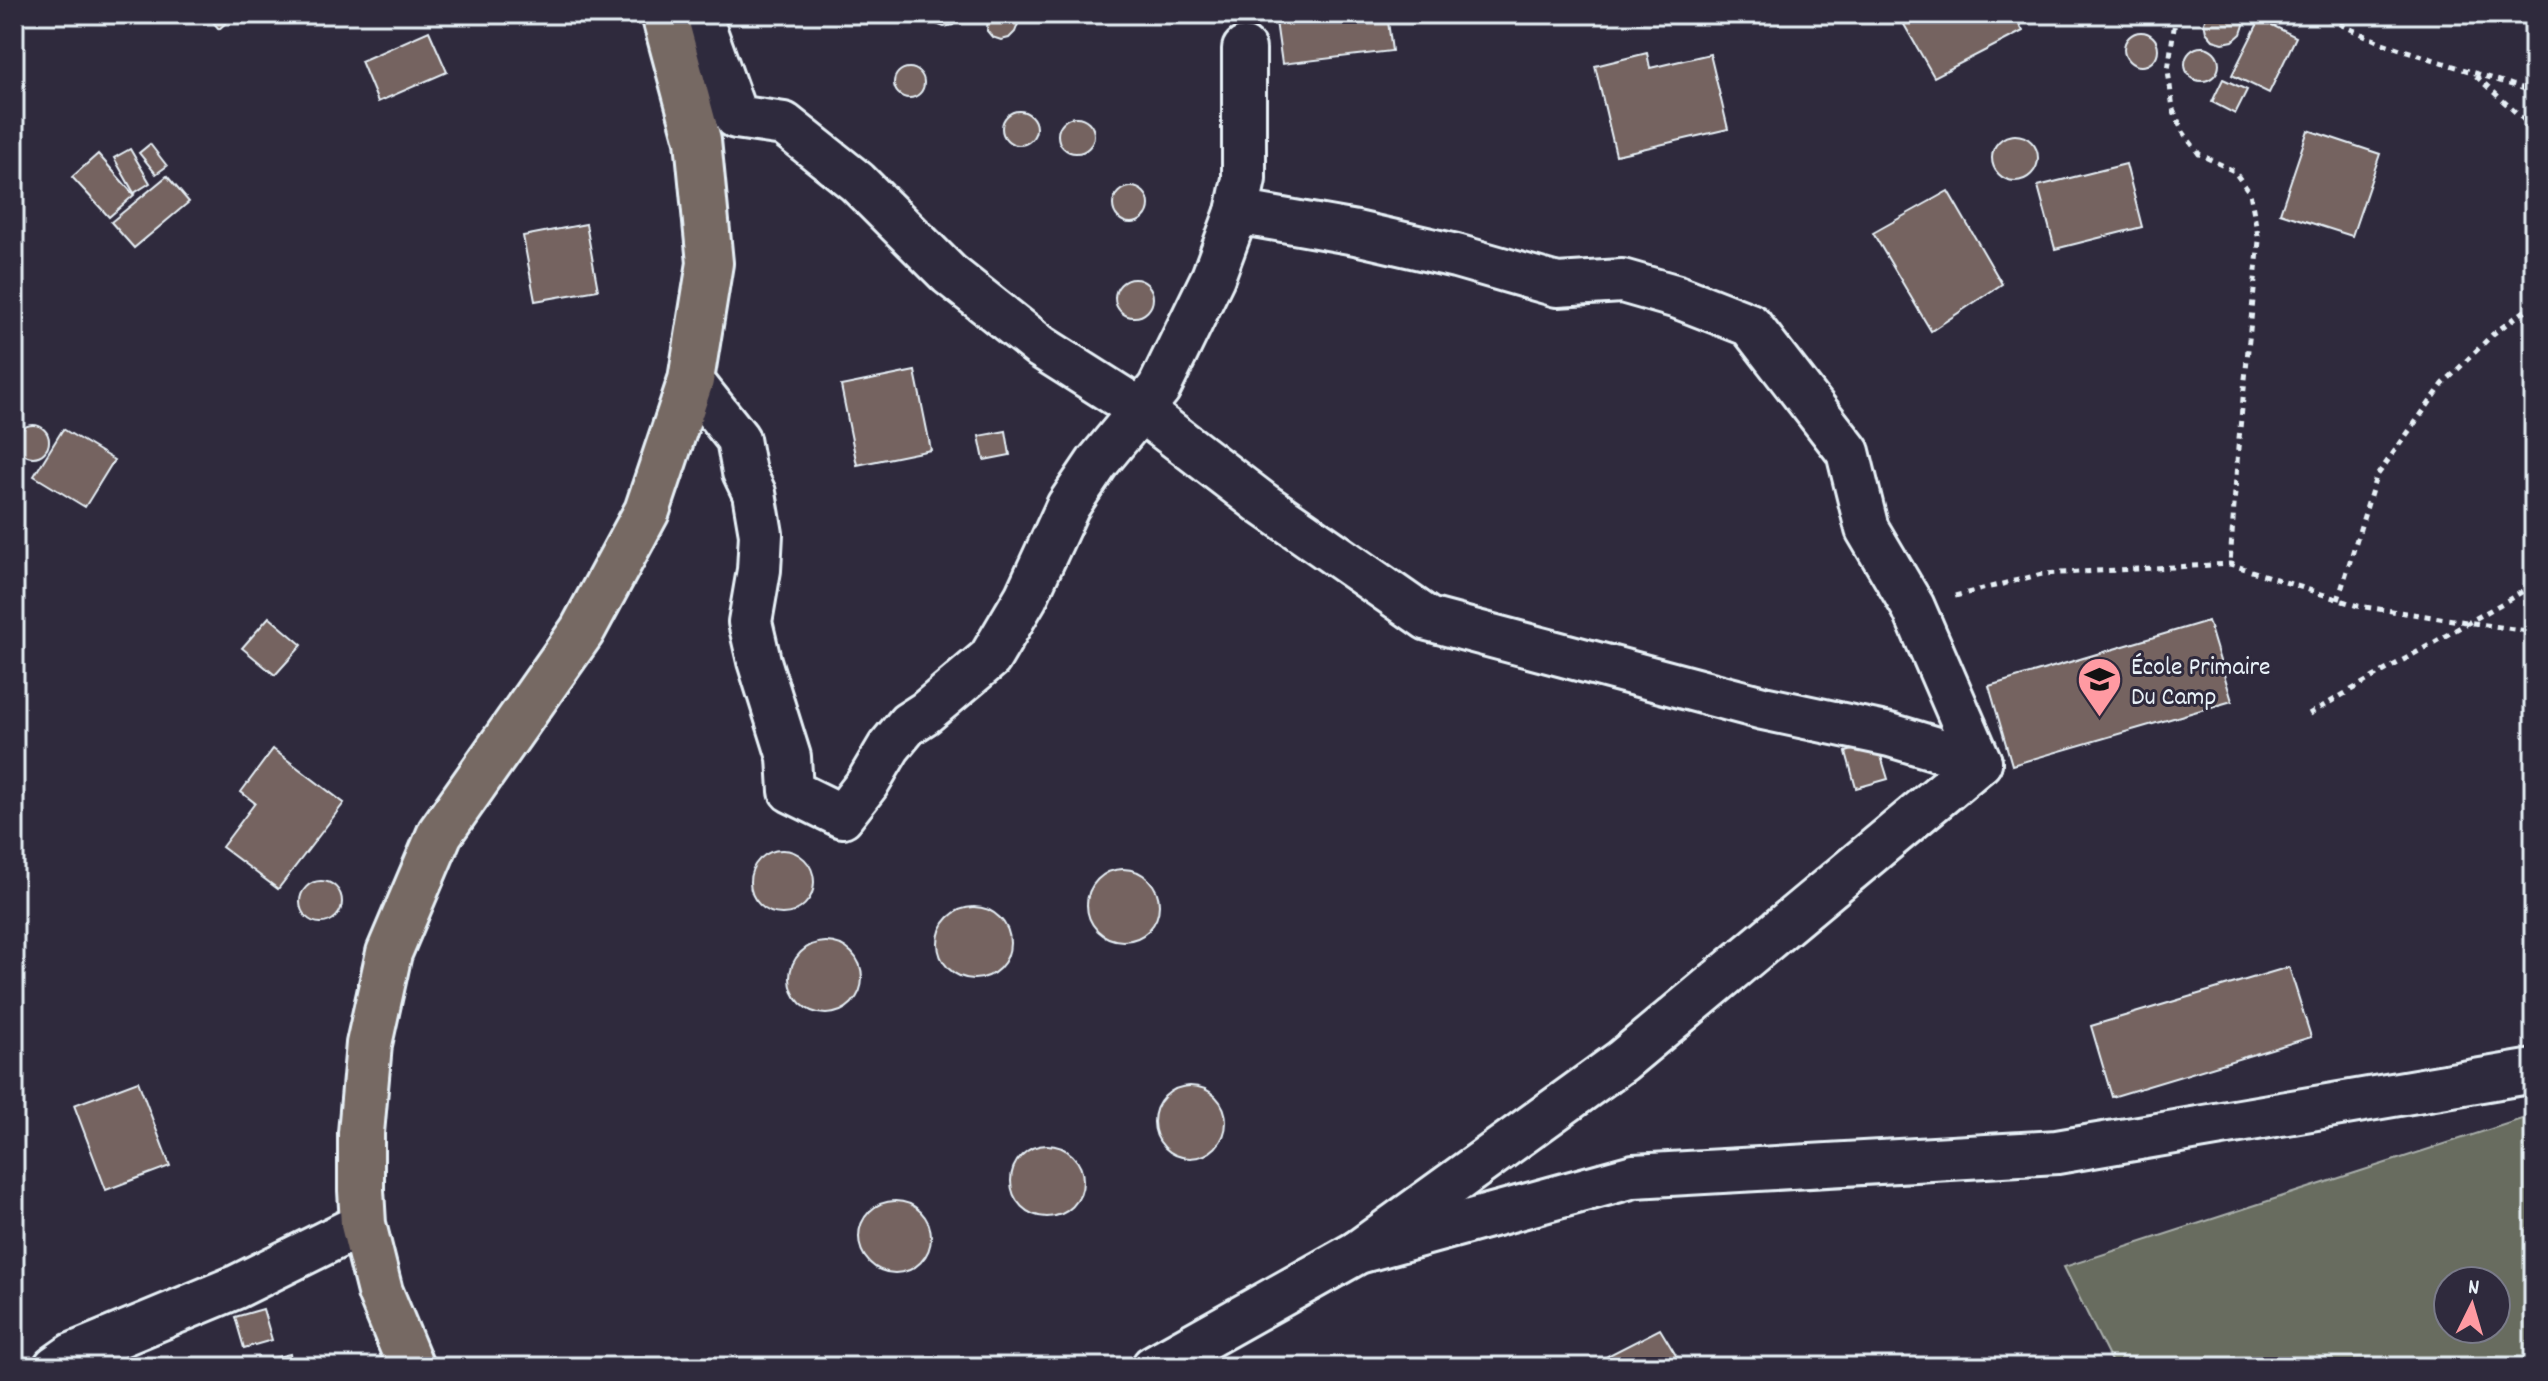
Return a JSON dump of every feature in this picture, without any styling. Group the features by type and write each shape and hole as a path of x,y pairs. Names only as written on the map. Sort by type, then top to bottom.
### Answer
{"highway":[{"path":"411,1367 380,1292 363,1224 361,1133 368,1059 389,953 440,833 582,631 647,511 691,380 710,263 698,140 679,15"}],"street":[{"path":"679,15 736,117 784,124 857,182 949,274 1041,347 1139,409 1263,504 1428,619 1763,708 1890,735 1980,762"},
{"path":"691,380 738,439 744,472 754,493 761,534 759,570 750,622 789,757 791,791 842,816 908,724 990,658 1026,597 1068,506 1097,463 1159,388 1213,277 1239,215 1244,179 1244,49"},
{"path":"1239,215 1356,233 1456,256 1557,285 1622,281 1678,297 1750,325 1848,452 1867,529 1913,607 1980,762"},
{"path":"1153,1367 1358,1252 1622,1061 1980,762"},
{"path":"1358,1252 1634,1176 2057,1152 2534,1071"},
{"path":"55,1367 72,1355 236,1287 363,1224"}],"path":[{"path":"2176,14 2168,70 2173,109 2183,132 2199,154 2234,171 2250,193 2259,241 2238,448 2230,564"},
{"path":"2317,14 2382,43 2534,92"},
{"path":"2473,73 2534,129"},
{"path":"2338,600 2376,477 2443,384 2493,334 2534,304"},
{"path":"1913,607 2042,574 2230,564 2358,606 2534,632"},
{"path":"2309,714 2534,585"}],"green space":[{"path":"2534,1115 2534,1367 2114,1367 2064,1267"}],"building":[{"path":"206,14 236,14 219,29"},
{"path":"929,14 961,14 953,25 944,27 936,24"},
{"path":"988,14 1015,14 1018,24 1015,32 1001,40 992,37 987,31"},
{"path":"1275,14 1387,14 1392,51 1282,64"},
{"path":"1898,14 2013,14 2023,31 1934,77"},
{"path":"2207,14 2242,14 2244,25 2241,34 2233,41 2223,43 2213,40 2206,32 2204,22"},
{"path":"2260,19 2296,37 2269,93 2232,75"},
{"path":"429,31 447,72 378,102 361,61"},
{"path":"2141,32 2153,37 2158,49 2153,61 2141,66 2129,61 2124,49 2129,37"},
{"path":"2202,47 2214,52 2219,64 2214,76 2202,81 2190,76 2185,64 2190,52"},
{"path":"1647,53 1650,68 1710,54 1728,129 1616,155 1595,66"},
{"path":"909,68 920,72 924,83 920,94 909,98 898,94 894,83 898,72"},
{"path":"2223,79 2247,90 2235,114 2212,102"},
{"path":"1019,111 1031,116 1036,128 1031,140 1019,145 1007,140 1002,128 1007,116"},
{"path":"1076,117 1089,122 1094,135 1089,148 1076,153 1063,148 1058,135 1063,122"},
{"path":"2308,130 2380,154 2352,236 2280,213"},
{"path":"2015,135 2031,142 2038,158 2031,174 2015,181 1999,174 1992,158 1999,142"},
{"path":"150,144 167,166 156,174 139,153"},
{"path":"130,149 150,183 134,193 114,158"},
{"path":"98,154 134,195 109,217 72,177"},
{"path":"2126,164 2142,227 2055,249 2038,186"},
{"path":"167,176 189,202 134,248 111,222"},
{"path":"1131,187 1144,192 1149,205 1144,218 1131,223 1118,218 1113,205 1118,192"},
{"path":"1948,191 2002,284 1931,331 1873,233"},
{"path":"586,224 598,290 535,301 523,236"},
{"path":"1134,279 1147,285 1153,298 1147,311 1134,317 1121,311 1115,298 1121,285"},
{"path":"915,371 931,450 857,465 841,386"},
{"path":"33,425 44,430 49,441 44,452 33,457 22,452 17,441 22,430"},
{"path":"63,429 114,460 85,507 34,476"},
{"path":"1006,431 1010,455 984,460 979,436"},
{"path":"269,617 302,645 275,675 242,648"},
{"path":"2208,621 2232,701 2012,765 1989,686"},
{"path":"1877,743 1888,779 1856,788 1846,752"},
{"path":"273,749 344,803 278,889 222,847 255,803 241,792"},
{"path":"782,850 800,856 808,864 814,882 808,900 800,908 782,914 764,908 756,900 750,882 756,864 764,856"},
{"path":"1123,869 1143,875 1153,885 1159,905 1153,925 1143,935 1123,941 1103,935 1093,925 1087,905 1093,885 1103,875"},
{"path":"321,881 336,887 342,902 336,917 321,923 306,917 300,902 306,887"},
{"path":"974,907 994,913 1004,923 1010,943 1004,963 994,973 974,979 954,973 944,963 938,943 944,923 954,913"},
{"path":"826,942 846,948 856,958 862,978 856,998 846,1008 826,1014 806,1008 796,998 790,978 796,958 806,948"},
{"path":"2289,967 2311,1037 2112,1097 2091,1026"},
{"path":"138,1081 170,1166 106,1190 74,1105"},
{"path":"1190,1086 1210,1092 1220,1102 1226,1122 1220,1142 1210,1152 1190,1158 1170,1152 1160,1142 1154,1122 1160,1102 1170,1092"},
{"path":"1047,1145 1067,1151 1077,1161 1083,1181 1077,1201 1067,1211 1047,1217 1027,1211 1017,1201 1011,1181 1017,1161 1027,1151"},
{"path":"895,1201 915,1207 925,1217 931,1237 925,1257 915,1267 895,1273 875,1267 865,1257 859,1237 865,1217 875,1207"},
{"path":"263,1309 272,1340 244,1348 235,1317"},
{"path":"1660,1329 1683,1367 1591,1367 1609,1355"},
{"path":"290,1354 293,1367 244,1367 244,1365"}],"place":[{"name":"École Primaire Du Camp","path":"2100,719"}]}
